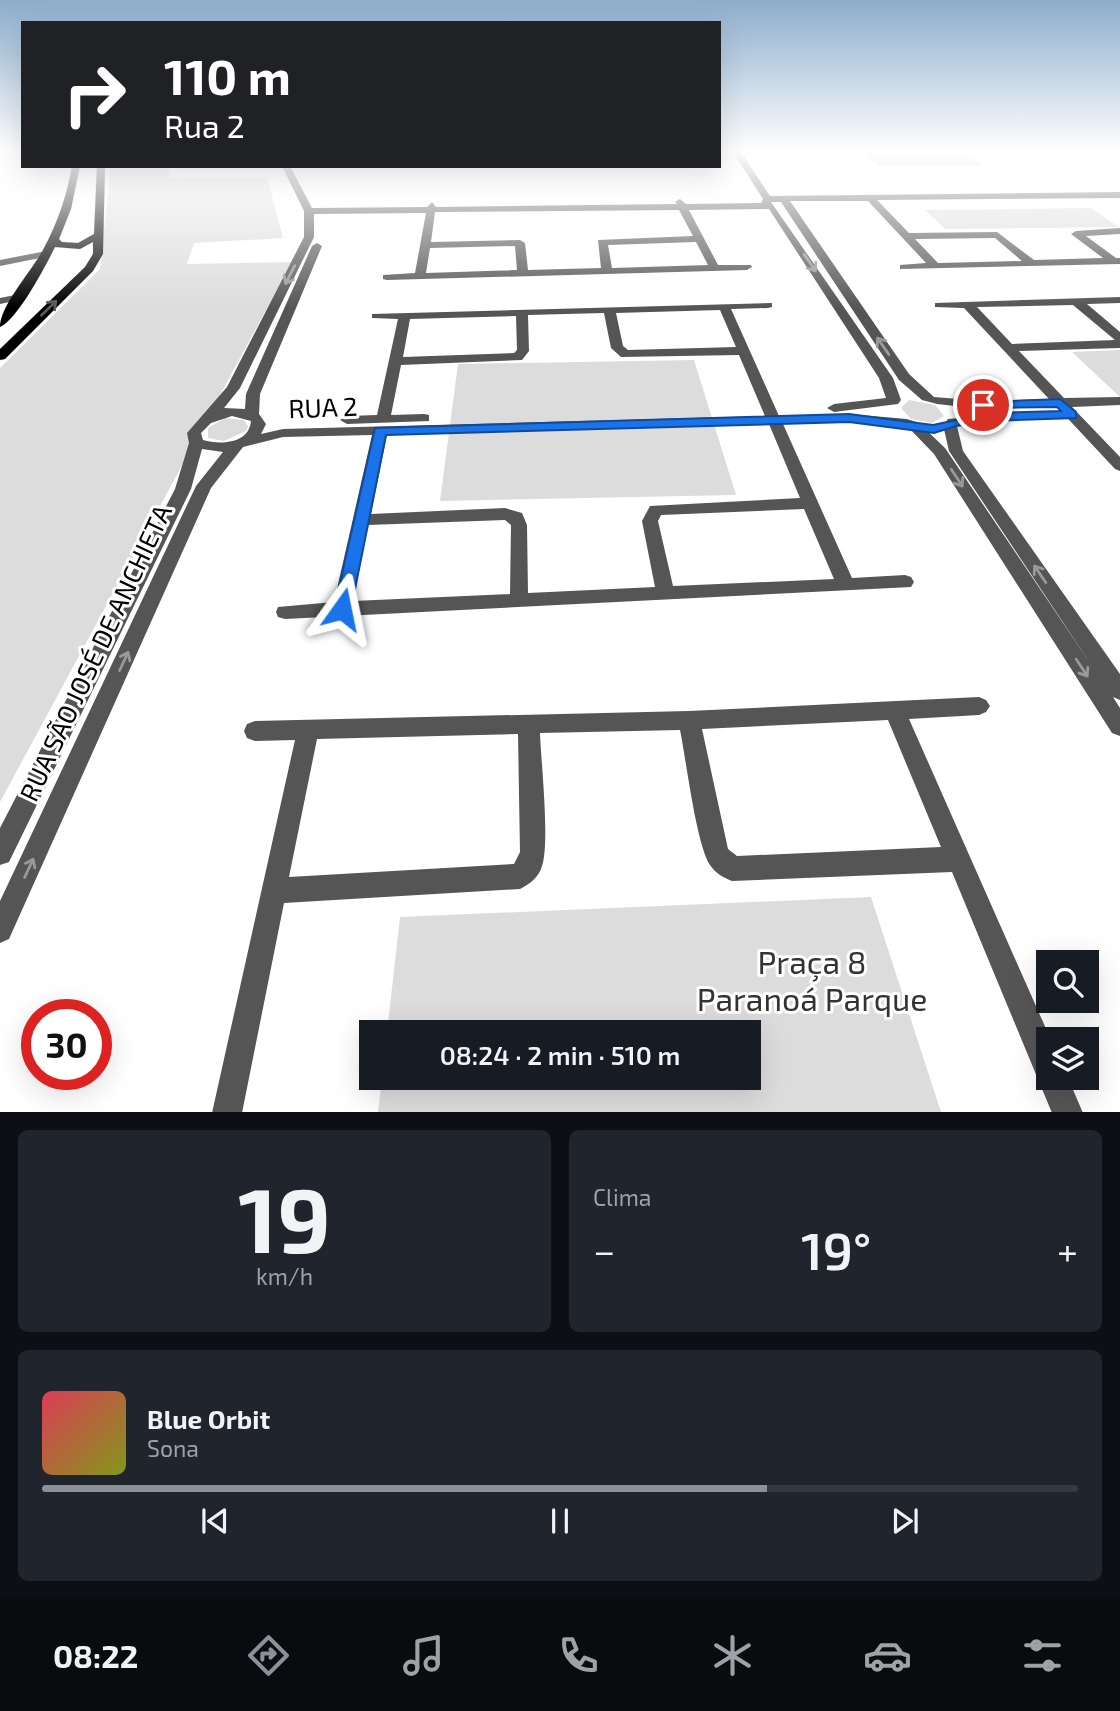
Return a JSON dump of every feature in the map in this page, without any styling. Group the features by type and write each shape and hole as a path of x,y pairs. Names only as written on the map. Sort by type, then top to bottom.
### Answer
{"main road":[{"path":"0,323 20,297 46,254 66,216 68,204"},
{"path":"0,356 89,269 98,254 100,204"},
{"path":"54,240 59,245 80,246 99,234"}],"street":[{"path":"305,204 309,211 323,208 691,204"},
{"path":"320,204 323,208"},
{"path":"681,204 697,239 715,268"},
{"path":"777,204 904,377 952,411 951,424 956,451 1120,691"},
{"path":"777,204 886,378 893,400 891,405 894,415 940,451 1120,726"},
{"path":"876,204 935,266"},
{"path":"420,276 431,207"},
{"name":"RUA SÃO JOSÉ DE ANCHIETA","path":"0,930 204,486 241,443 258,430 253,394 321,237 323,208"},
{"name":"RUA SÃO JOSÉ DE ANCHIETA","path":"0,853 183,489 196,443 194,433 233,388 309,237 309,211"},
{"path":"1116,261 1076,233 1120,231"},
{"path":"907,236 997,235 1032,264"},
{"path":"607,271 603,242 697,239"},
{"path":"426,245 450,248 500,248 521,245 523,273"},
{"path":"0,263 46,254"},
{"path":"0,277 21,260"},
{"path":"904,267 1116,261"},
{"path":"387,277 420,276 473,268 523,273 747,267"},
{"path":"0,300 20,297"},
{"path":"939,305 1120,300"},
{"path":"1076,301 1120,338"},
{"path":"967,304 1120,466"},
{"path":"376,317 768,305"},
{"path":"724,306 846,585"},
{"path":"609,309 617,348 625,354 743,351"},
{"path":"396,361 517,357 523,351 522,312"},
{"path":"342,609 362,520 378,425 405,316"},
{"path":"1007,348 1120,344"},
{"name":"RUA 2","path":"241,443 283,433 378,425 772,414 844,408 911,395 932,399"},
{"path":"932,399 983,405 1120,401"},
{"path":"210,417 228,412 255,417"},
{"name":"RUA 2","path":"772,414 849,418 934,429 951,424"},
{"path":"951,424 990,417 1120,414"},
{"name":"RUA 2","path":"255,417 287,422 378,425"},
{"path":"196,443 218,449 241,443"},
{"path":"666,594 650,521 652,512 662,509 810,503"},
{"path":"362,520 505,514 516,517 519,525 519,601"},
{"path":"285,612 905,582"},
{"path":"255,732 689,720 979,706"},
{"path":"895,710 1036,1040"},
{"path":"689,720 715,846 719,857 732,869 958,859"},
{"path":"275,891 520,876 531,863 529,724"},
{"path":"228,1112 309,730"},
{"path":"1058,1090 1068,1112"}],"green space":[{"path":"107,204 274,204 283,238 194,243 187,264 292,262 0,802 0,368 100,269"},
{"path":"1091,208 1119,227 945,229 925,210"},
{"path":"1120,350 1120,397 1072,352"},
{"path":"694,360 736,495 440,501 458,364"},
{"path":"909,400 935,405 944,416 932,423 911,419 901,408"},
{"path":"225,418 244,420 248,426 246,431 224,441 208,438 208,428"},
{"name":"Praça 8 Paranoá Parque","path":"871,897 941,1112 378,1112 381,1090 761,1090 761,1020 388,1020 400,917"}],"route":[{"path":"342,609 380,431 849,418 934,429 943,428 953,422 990,417 1072,415 1060,403 983,405"}]}
